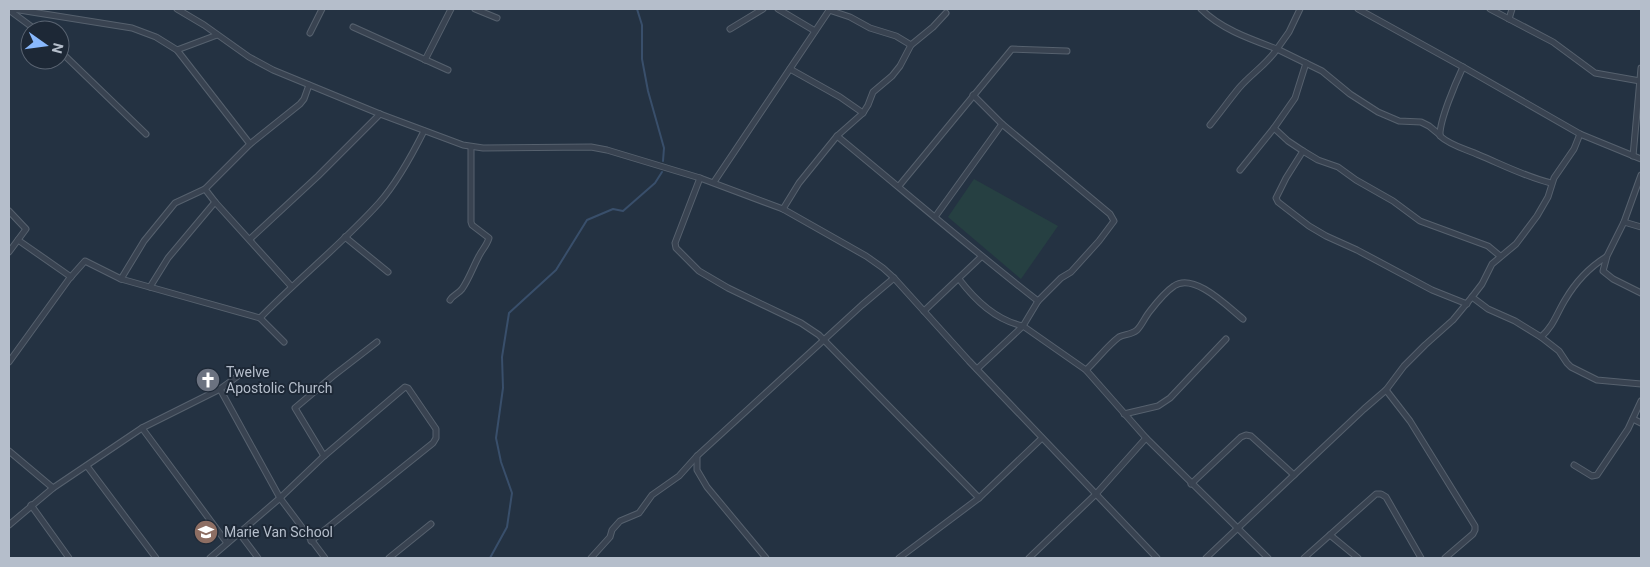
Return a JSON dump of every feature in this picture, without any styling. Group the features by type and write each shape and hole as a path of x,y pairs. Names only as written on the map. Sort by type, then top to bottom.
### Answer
{"street":[{"path":"13,9 132,28 156,38 177,50 250,144"},
{"path":"177,9 204,25 249,57 273,70 462,145 471,147 590,147 614,152 714,182 783,209 884,268 977,369 1157,558"},
{"path":"310,33 322,9"},
{"path":"425,60 451,9"},
{"path":"474,9 497,18"},
{"path":"730,29 763,9"},
{"path":"778,9 815,31"},
{"path":"1200,9 1209,17 1234,31 1278,48 1322,71 1350,94 1378,112 1399,121 1421,122 1440,134 1444,139 1465,150 1552,183"},
{"path":"1210,125 1234,97 1239,88 1271,58 1289,32 1300,9"},
{"path":"1358,9 1580,134 1641,159"},
{"path":"1490,9 1553,42 1595,73 1640,82"},
{"path":"1509,19 1512,9"},
{"path":"9,10 22,20"},
{"path":"714,182 830,10 850,17 870,28 896,36 911,45"},
{"path":"783,209 800,183 837,136 863,112 873,92 892,76 900,66 911,45 933,27 946,13"},
{"path":"353,27 448,70"},
{"path":"177,50 217,35"},
{"path":"899,186 1012,49 1067,51"},
{"path":"70,61 146,134"},
{"path":"1240,170 1274,128 1295,98 1306,63"},
{"path":"1440,134 1453,91 1463,67"},
{"path":"1633,156 1641,68"},
{"path":"790,69 863,112"},
{"path":"121,279 144,241 175,203 205,188 250,144 300,104 309,85"},
{"path":"973,95 1002,124 1110,214 1114,222 1100,241 1071,272 1060,278 1038,302 1023,326 977,369"},
{"path":"250,239 318,176 380,114"},
{"path":"935,218 1002,124"},
{"path":"1274,128 1303,151 1318,160 1338,167 1420,221 1488,246 1500,256"},
{"path":"260,318 291,286 345,237 386,194 414,151 424,131"},
{"path":"1206,558 1386,390 1404,366 1467,304 1482,284 1492,264 1509,251 1528,231 1544,205 1552,183 1574,148 1580,134"},
{"path":"837,136 899,186 981,257 1038,302"},
{"path":"450,300 460,292 489,238 472,225 471,222 471,147"},
{"path":"1303,151 1280,189 1276,198 1278,202 1309,226 1326,236 1357,250 1432,290 1467,304"},
{"path":"1641,176 1624,222 1603,267 1604,273 1612,279 1641,293"},
{"path":"700,178 675,243 676,248 699,271 728,288 801,323 824,340 979,498"},
{"path":"205,188 215,202 291,286"},
{"path":"150,287 168,258 215,202"},
{"path":"9,211 25,227 25,230 9,252"},
{"path":"1624,222 1641,227"},
{"path":"345,237 388,272"},
{"path":"18,240 71,277"},
{"path":"1541,337 1548,331 1565,299 1577,284 1597,263 1607,256"},
{"path":"924,311 981,257"},
{"path":"9,362 71,277 86,261 121,279 260,318 284,342"},
{"path":"591,558 620,521 639,513 652,495 679,476 696,456 894,278"},
{"path":"959,278 968,290 992,313 1012,324 1023,326 1086,370 1146,438 1268,558"},
{"path":"1086,370 1119,338 1132,334 1137,330 1147,313 1178,284 1190,282 1202,288 1225,302 1243,319"},
{"path":"1472,297 1488,309 1515,321 1541,337 1559,351 1571,367 1597,380 1641,384"},
{"path":"1124,414 1158,406 1170,398 1226,339"},
{"path":"324,456 295,408 332,376 377,342"},
{"path":"9,525 54,488 142,428 220,388 238,376"},
{"path":"210,558 240,534 324,456 405,387 408,388 436,429 436,438 433,443 311,541"},
{"path":"220,388 280,498 325,558"},
{"path":"1386,390 1410,422 1475,526 1476,530 1473,534 1445,558"},
{"path":"1574,465 1586,474 1595,477 1624,437 1641,401"},
{"path":"1633,419 1641,423"},
{"path":"142,428 227,544"},
{"path":"1191,484 1246,434 1251,436 1294,475"},
{"path":"899,558 979,498 1042,438"},
{"path":"1032,557 1096,494 1146,438"},
{"path":"9,451 54,488"},
{"path":"696,456 697,470 707,487 766,558"},
{"path":"86,466 156,558"},
{"path":"686,468 697,470"},
{"path":"1304,558 1376,494 1386,497 1421,558"},
{"path":"31,506 69,558"},
{"path":"389,558 431,524"},
{"path":"240,534 258,558"},
{"path":"1330,535 1358,558"}],"green space":[{"path":"974,179 1058,226 1021,279 948,217"}],"waterway":[{"path":"637,9 642,25 642,59 648,91 664,148 663,161"},
{"path":"490,558 507,527 512,493 501,462 496,438 503,388 502,357 509,313 556,270 587,220 613,209 623,211 655,183 662,172"}],"place":[{"name":"Twelve Apostolic Church","path":"208,380"},
{"name":"Marie Van School","path":"206,532"}]}
